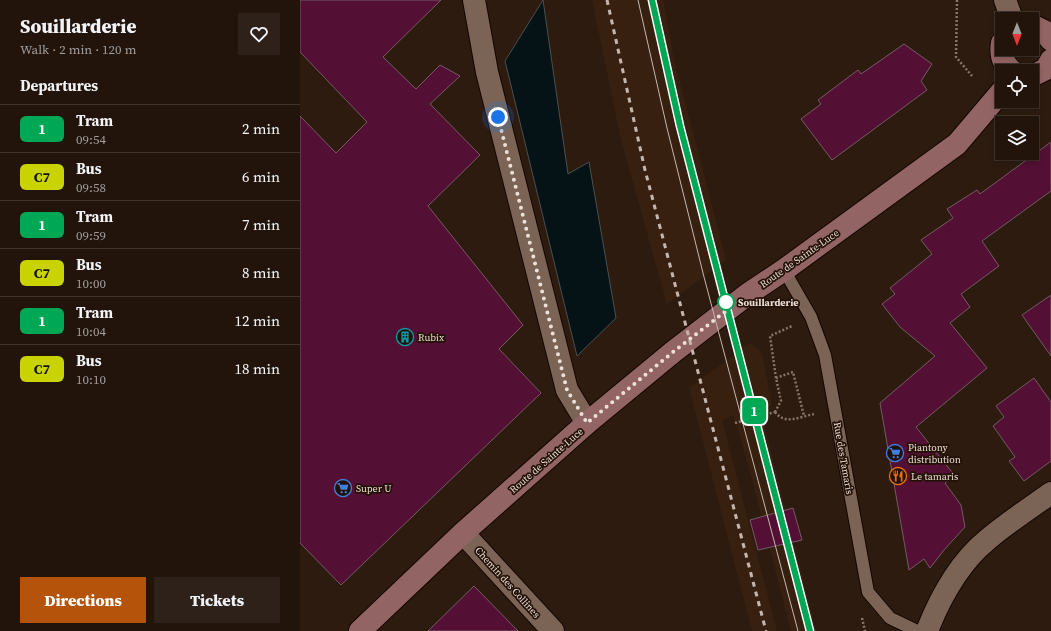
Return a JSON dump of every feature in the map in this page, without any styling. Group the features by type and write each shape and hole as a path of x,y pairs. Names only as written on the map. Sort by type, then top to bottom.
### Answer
{"street":[{"path":"474,0 486,72 567,390 587,423"},
{"path":"1005,0 1009,12"},
{"path":"1039,28 1044,31 1051,40"},
{"path":"1039,72 1046,69 1051,60"},
{"name":"Route de Sainte-Luce","path":"360,631 464,532 587,423 714,319 957,144 995,99"},
{"path":"927,631 934,614 957,572 985,540 1051,493"},
{"name":"Chemin des Collines","path":"464,532 553,631"}],"lane":[{"name":"Rue des Tamaris","path":"784,270 810,316 825,355 868,592 890,618 917,631"}],"path":[{"path":"957,0 956,57 972,76"},
{"path":"735,423 775,412 781,401 770,336 810,316"},
{"path":"776,378 793,372 804,416"},
{"path":"775,412 780,417 790,421 804,416 821,413"}],"shaded area":[{"path":"543,0 568,174 589,162 616,318 577,356 505,61"},
{"path":"592,0 663,0 674,59 726,260 667,304 621,140"},
{"path":"750,343 762,353 772,405 760,408 816,631 791,631 745,453 733,415 722,420 777,631 752,631 689,388"}],"building":[{"name":"Rubix","path":"300,0 441,0 383,57 416,89 440,65 460,76 430,104 480,155 428,206 523,325 499,349 541,393 341,585 300,543 300,116 336,153 367,122 300,52"},
{"path":"904,44 932,64 921,81 927,90 832,160 801,119 821,104 818,100 858,70 861,74"},
{"path":"1051,142 1051,191 982,241 999,266 961,294 970,307 950,323 987,368 916,427 955,476 945,483 961,505 965,527 930,568 924,559 909,570 880,403 935,356 900,327 882,304 895,294 890,288 932,254 921,240 953,218 947,209 977,190 980,194 1026,160 1039,160 1039,151"},
{"path":"1051,295 1051,356 1022,315"},
{"path":"1034,378 1051,402 1051,461 1024,481 1009,461 1015,457 993,426 1004,417 996,406"},
{"path":"793,508 802,540 758,550 750,520"},
{"path":"474,586 518,631 428,631"}],"tram line":[{"path":"638,0 667,128 704,277 798,631"},
{"path":"652,0 680,126 810,631"},
{"name":"1","path":"652,0 680,126 810,631"}],"railway":[{"path":"607,0 645,170 766,631"}],"place":[{"name":"Souillarderie","path":"726,302"},
{"name":"Rubix","path":"405,337"},
{"name":"Piantony distribution","path":"895,453"},
{"name":"Le tamaris","path":"898,476"},
{"name":"Super U","path":"343,488"}],"route":[{"path":"498,117 567,390 587,423 673,352 726,311 726,302"}]}
